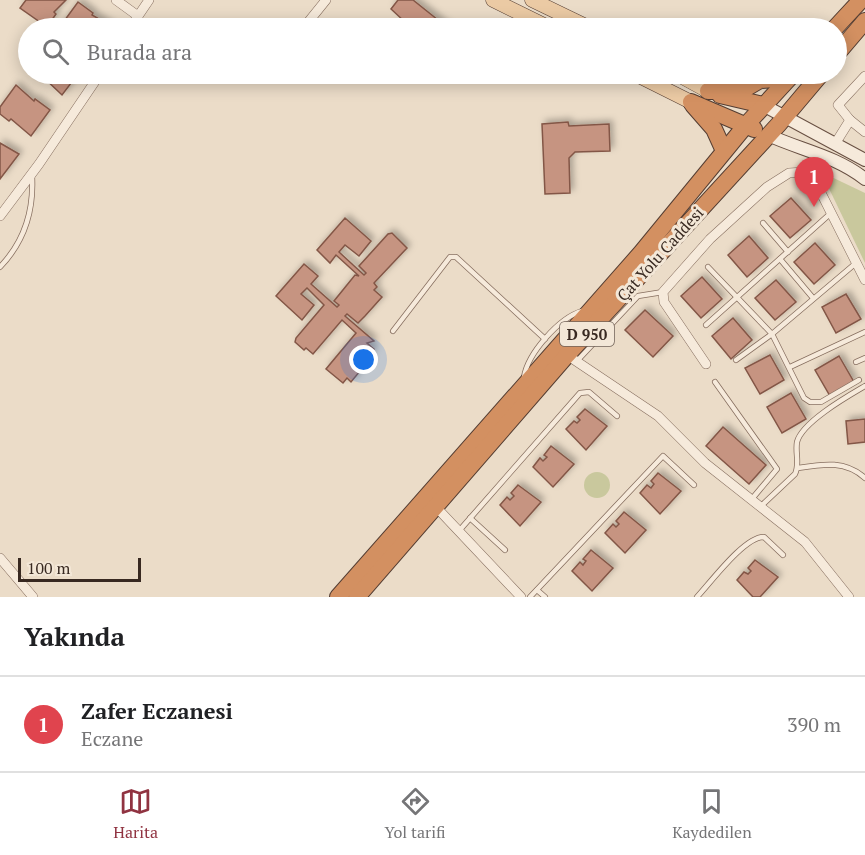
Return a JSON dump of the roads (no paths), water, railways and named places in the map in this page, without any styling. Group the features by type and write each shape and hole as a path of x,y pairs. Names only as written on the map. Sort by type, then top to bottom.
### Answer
{"highway":[{"path":"845,18 856,7"},
{"path":"847,30 856,7"},
{"path":"708,91 723,91 753,84"},
{"name":"Çat Yolu Caddesi","path":"338,597 641,253 724,151 783,84"},
{"name":"Çat Yolu Caddesi","path":"357,597 572,358 813,84"},
{"path":"708,91 763,105"},
{"path":"691,102 768,135"},
{"path":"691,102 714,129 724,151"}],"main road":[{"path":"493,0 530,18"},
{"path":"532,0 569,18"},
{"path":"655,84 691,102"},
{"path":"695,84 708,91"},
{"path":"763,105 865,160"},
{"path":"768,135 850,166 865,179"}],"street":[{"path":"116,0 138,16 149,0"},
{"path":"311,18 326,0"},
{"path":"865,76 838,105 850,120 865,132"},
{"path":"0,216 93,84"},
{"path":"835,144 850,120"},
{"path":"706,364 664,302 663,292 710,239 767,188 789,173 804,172 813,177 865,280"},
{"path":"572,358 658,416 705,463 805,542 849,597"},
{"path":"436,507 521,597"},
{"path":"0,558 33,597"}],"lane":[{"path":"0,267 19,241 29,218 32,173"},
{"path":"706,325 831,213"},
{"path":"763,223 788,252"},
{"path":"393,331 450,257 456,257 545,339"},
{"path":"780,259 813,298"},
{"path":"736,360 772,334 856,263"},
{"path":"708,267 772,334 804,398 816,404 860,380"},
{"path":"572,358 638,296 663,292"},
{"path":"522,388 525,370 545,339 572,314 593,307"},
{"path":"790,367 865,332"},
{"path":"856,362 865,358"},
{"path":"715,382 777,469 751,500"},
{"path":"798,468 797,441 805,428 865,386"},
{"path":"458,532 580,393 589,392 617,416"},
{"path":"530,597 663,456 694,485"},
{"path":"760,507 798,468 821,464 843,465 865,478"},
{"path":"470,518 505,550"},
{"path":"697,597 743,548 757,537 764,537 783,555"},
{"path":"537,590 545,597"}],"place":[{"name":"Zafer Eczanesi","path":"814,207"}]}
